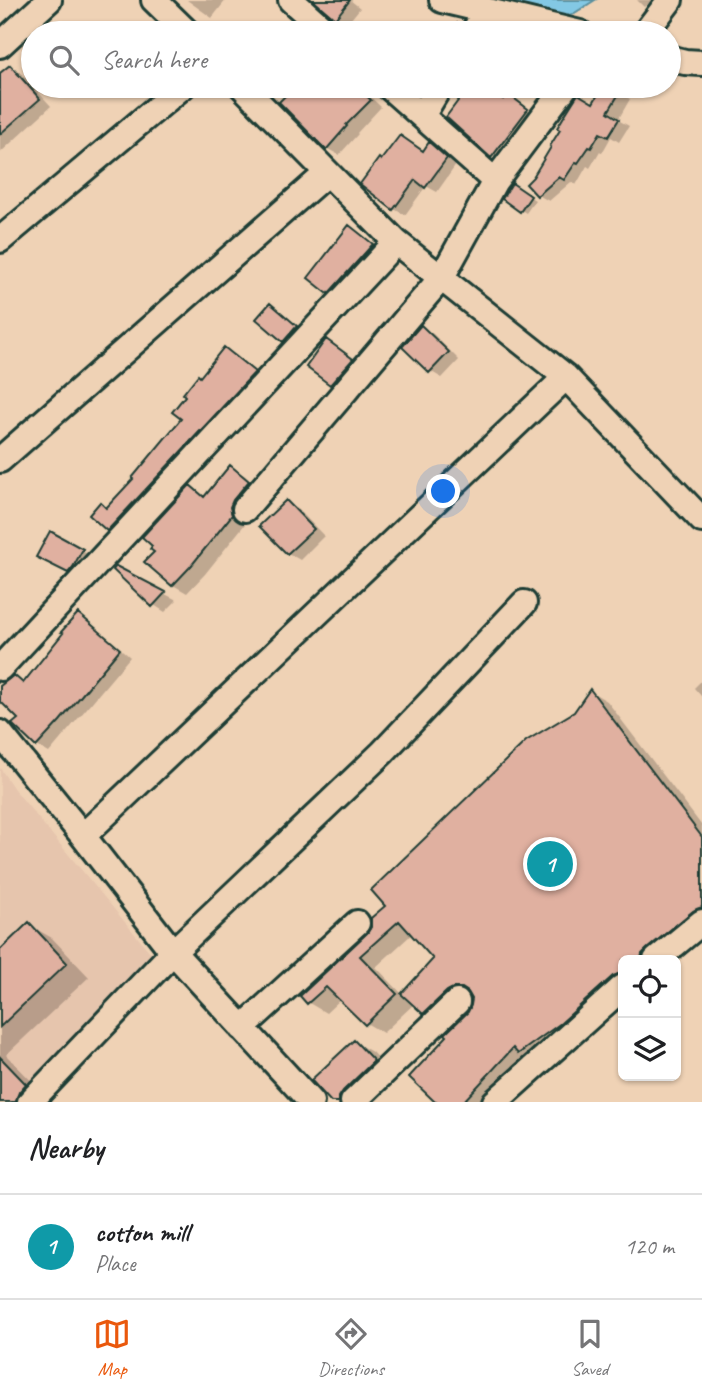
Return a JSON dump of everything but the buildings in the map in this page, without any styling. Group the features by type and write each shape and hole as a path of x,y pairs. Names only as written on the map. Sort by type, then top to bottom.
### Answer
{"street":[{"path":"26,21 49,0"},
{"path":"154,0 176,21"},
{"path":"291,0 315,21"},
{"path":"442,0 529,21"},
{"path":"654,21 670,0"},
{"path":"480,21 486,11"},
{"path":"0,45 21,26"},
{"path":"681,61 702,63"},
{"path":"0,240 169,98"},
{"path":"254,98 396,242 566,377 702,520"},
{"path":"402,98 495,181"},
{"path":"422,116 433,98"},
{"path":"245,509 442,277 495,181 557,98"},
{"path":"0,460 327,173"},
{"path":"0,668 396,242"},
{"path":"83,836 566,377"},
{"path":"30,1102 173,953 382,753 524,603"},
{"path":"0,733 173,953 308,1101"},
{"path":"662,955 702,922"},
{"path":"242,1028 357,923"},
{"path":"495,1102 618,992"},
{"path":"353,1102 457,1002"}],"shaded area":[{"path":"0,768 14,789 154,957 15,1102 0,1102"}],"water":[{"path":"502,0 595,0 573,14 558,18"}],"place":[{"name":"cotton mill","path":"550,864"}]}
